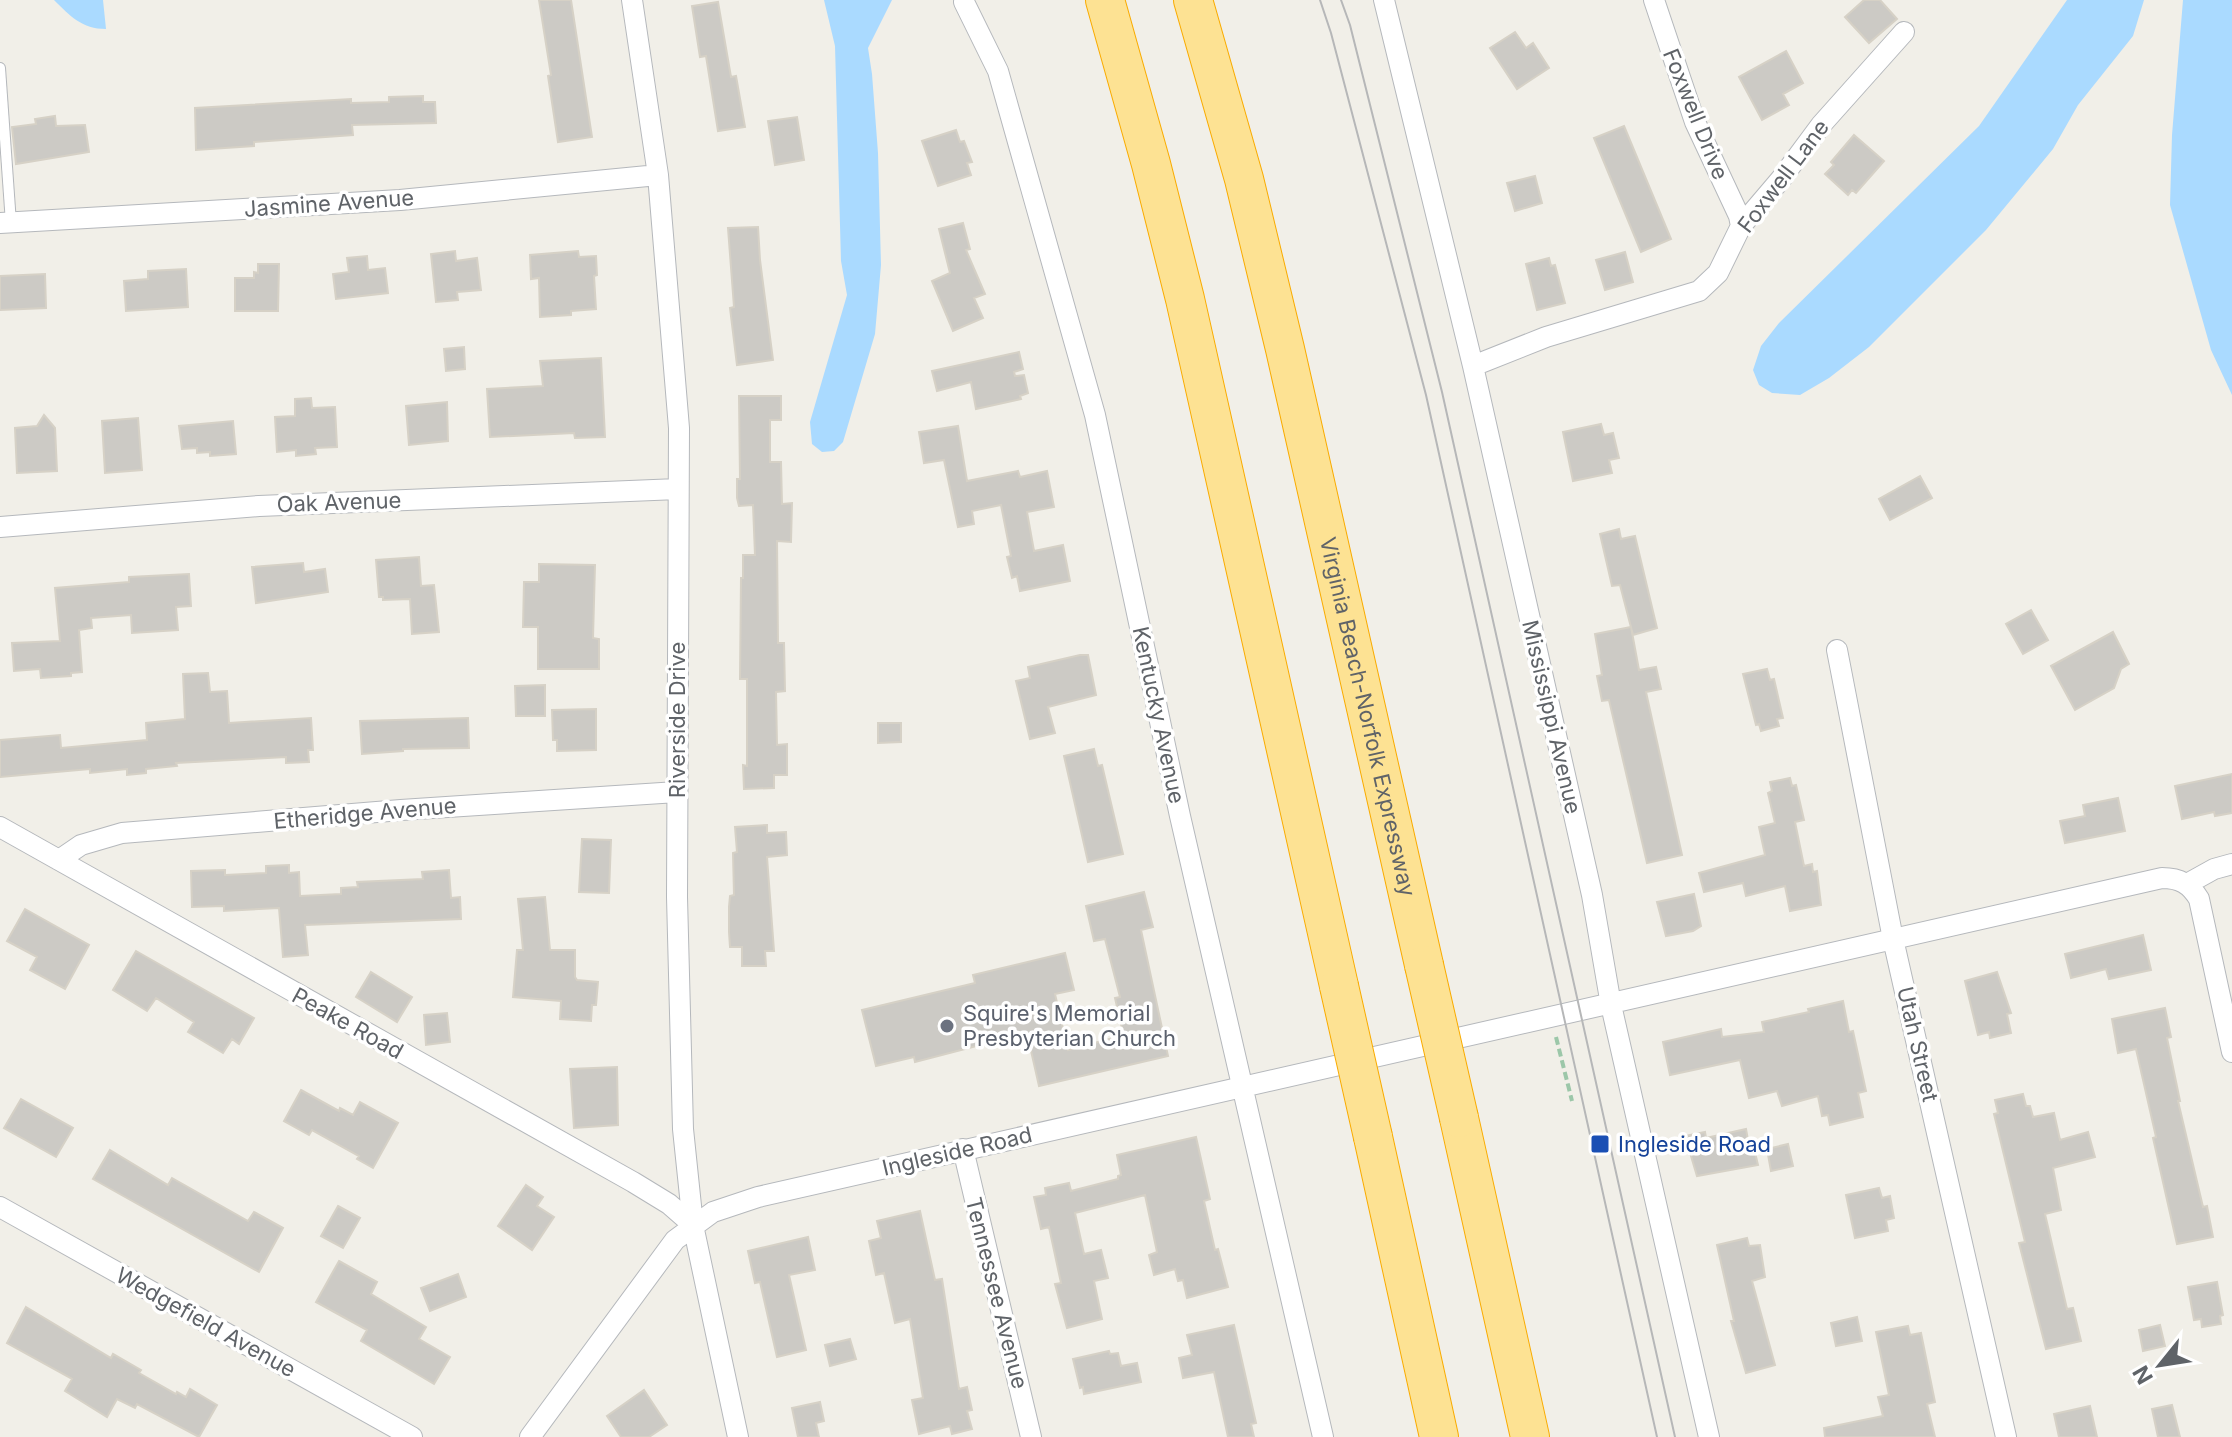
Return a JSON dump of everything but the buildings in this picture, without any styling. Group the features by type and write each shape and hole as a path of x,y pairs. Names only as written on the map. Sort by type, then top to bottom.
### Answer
{"highway":[{"path":"1105,0 1185,299 1439,1437"},
{"name":"Virginia Beach-Norfolk Expressway","path":"1193,0 1244,179 1278,318 1530,1437"}],"street":[{"name":"Riverside Drive","path":"632,0 658,175 679,428 677,792 683,1129 693,1225 738,1437"},
{"name":"Mississippi Avenue","path":"1384,0 1473,366 1592,895 1611,1005 1709,1437"},
{"name":"Foxwell Drive","path":"1654,0 1695,122 1741,226"},
{"name":"Kentucky Avenue","path":"964,2 998,71 1095,415 1180,816 1323,1437"},
{"name":"Foxwell Lane","path":"1473,366 1546,337 1699,291 1718,273 1741,226 1821,125 1904,32"},
{"name":"Jasmine Avenue","path":"6,223 400,200 658,175"},
{"name":"Oak Avenue","path":"0,527 259,506 678,489"},
{"name":"Utah Street","path":"1837,650 1893,939 2006,1437"},
{"name":"Etheridge Avenue","path":"59,860 81,845 122,833 677,792"},
{"name":"Peake Road","path":"0,827 633,1182 669,1204 693,1225"},
{"path":"2232,864 2214,869 2187,884 2199,899 2232,1052"},
{"name":"Ingleside Road","path":"530,1437 675,1240 713,1212 758,1197 963,1149 1611,1005 2162,878 2174,878 2187,884"},
{"name":"Tennessee Avenue","path":"963,1149 1031,1437"},
{"name":"Wedgefield Avenue","path":"0,1207 412,1437"}],"lane":[{"path":"0,68 6,223"}],"path":[{"path":"1552,1017 1572,1101"},
{"path":"1556,1038 1568,1037"}],"water":[{"path":"54,0 103,0 106,29 83,24"},
{"path":"824,0 892,0 868,48 878,153 881,265 875,334 843,442 834,451 822,452 812,444 810,422 847,295 841,261 835,46"},
{"path":"2067,0 2144,0 2133,36 2078,105 2053,149 1986,230 1869,347 1829,378 1800,395 1772,393 1759,385 1753,370 1761,346 1779,323 1979,126"},
{"path":"2183,0 2232,0 2232,395 2211,350 2170,205 2172,135"}],"tram line":[{"path":"1320,0 1426,395 1657,1437"},
{"path":"1341,0 1350,25 1442,392 1675,1437"}],"place":[{"name":"Squire's Memorial Presbyterian Church","path":"947,1026"},
{"name":"Ingleside Road","path":"1600,1144"}]}
